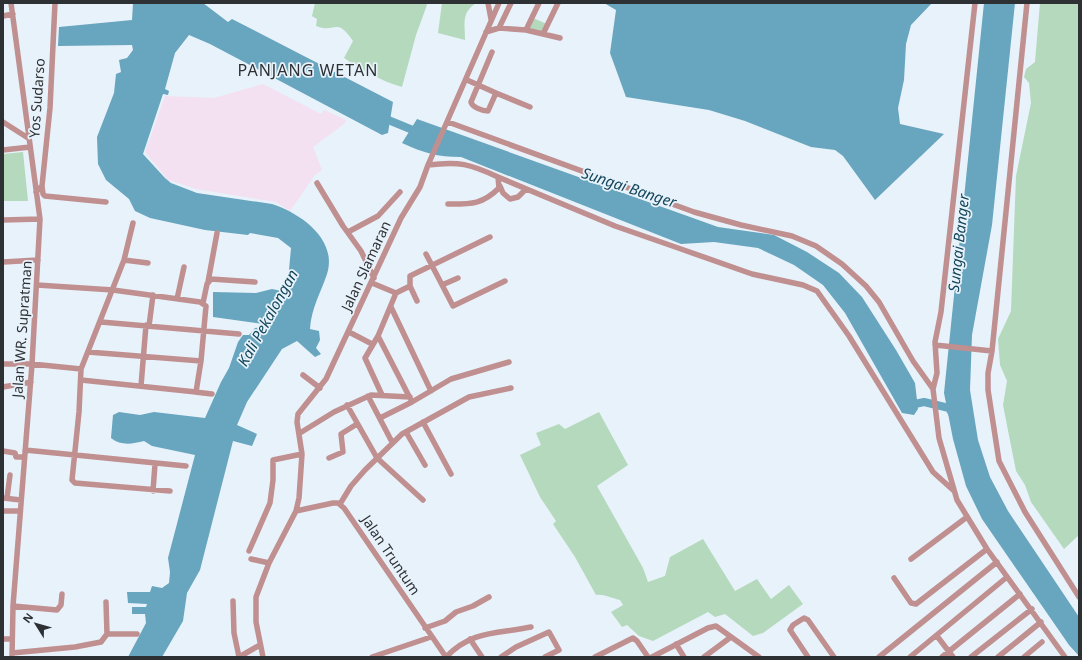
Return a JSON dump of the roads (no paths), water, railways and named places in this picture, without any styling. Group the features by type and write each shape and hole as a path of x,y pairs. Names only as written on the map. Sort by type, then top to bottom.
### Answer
{"street":[{"name":"Jalan WR. Supratman","path":"11,3 40,219 31,382 25,450 20,457 12,499 17,511 12,655"},
{"name":"Yos Sudarso","path":"42,186 50,108 55,3"},
{"path":"488,3 491,19"},
{"name":"Jalan Slamaran","path":"263,657 255,615 256,597 269,563 296,511 301,482 302,454 297,418 299,411 320,388 349,332 401,218 420,187 429,162 467,80 491,19 499,3"},
{"path":"499,28 511,3"},
{"path":"526,30 539,3"},
{"path":"543,34 558,3"},
{"path":"975,3 941,312 936,345 937,373 934,392 939,438 957,500 987,549 1007,578 1032,609 1063,656"},
{"path":"1027,3 988,373 988,390 999,461 1025,512 1079,597"},
{"path":"3,16 13,14"},
{"path":"486,32 499,28 526,30 560,38"},
{"path":"492,52 470,102 473,106 488,110 496,93"},
{"path":"467,80 530,107"},
{"path":"3,122 28,138"},
{"path":"447,125 694,212 741,225 777,231 816,246 842,264 870,290 934,392"},
{"path":"3,150 30,147"},
{"path":"429,162 461,162 615,226 752,274 803,285 817,291 849,336 933,472 954,491"},
{"path":"498,177 503,193 510,199 518,197 526,188"},
{"path":"317,183 343,226 361,251 373,280 396,294"},
{"path":"36,192 42,186"},
{"path":"42,186 43,194 46,196 106,202"},
{"path":"448,204 474,204 495,192 500,186"},
{"path":"348,232 378,216 400,192"},
{"path":"3,220 40,219"},
{"path":"133,223 124,260 101,322 81,369 72,480 74,483 154,491 170,491"},
{"path":"203,303 217,233"},
{"path":"417,301 410,286 410,276 490,237"},
{"path":"426,254 450,302 454,306 505,281"},
{"path":"3,262 38,260"},
{"path":"124,260 148,263"},
{"path":"177,299 184,267"},
{"path":"442,285 458,278"},
{"path":"208,282 212,279 255,282"},
{"path":"37,285 113,290 203,303 207,306 198,390 195,392"},
{"path":"382,395 365,359 372,344 378,336 396,294 410,286"},
{"path":"141,386 147,326 153,295"},
{"path":"391,307 431,391"},
{"path":"101,322 239,334"},
{"path":"349,332 372,344"},
{"path":"378,336 411,400"},
{"path":"936,345 991,351"},
{"path":"88,352 201,362"},
{"path":"380,418 458,376 509,362"},
{"path":"3,364 31,364 81,369"},
{"path":"303,375 320,388"},
{"path":"81,380 212,394"},
{"path":"3,387 31,382"},
{"path":"296,511 333,503 340,504 351,486 392,442 406,432 469,397 511,388"},
{"path":"300,433 347,405 368,396 382,395 411,400"},
{"path":"368,396 392,442"},
{"path":"347,405 377,458 423,500"},
{"path":"423,422 451,474"},
{"path":"329,458 344,452 341,434 357,424"},
{"path":"406,432 425,465"},
{"path":"25,450 186,466"},
{"path":"3,451 15,452 20,457"},
{"path":"249,551 270,503 273,480 273,460 302,454"},
{"path":"154,491 155,464"},
{"path":"10,475 12,499"},
{"name":"Jalan Truntum","path":"340,504 357,524 431,637 446,657"},
{"path":"3,511 17,511"},
{"path":"910,559 967,517"},
{"path":"894,578 911,603 916,604 987,549"},
{"path":"251,560 269,563"},
{"path":"879,657 997,562"},
{"path":"910,657 1007,578"},
{"path":"13,606 56,610 61,605 62,594"},
{"path":"942,657 1020,594"},
{"path":"425,628 445,621 456,612 473,606 489,597"},
{"path":"233,601 234,634 239,657 260,645"},
{"path":"12,655 75,647 102,641 107,634 106,602"},
{"path":"971,657 1032,609"},
{"path":"808,657 790,630 793,625 804,618 808,620 834,657"},
{"path":"998,657 1041,622"},
{"path":"446,657 458,645 483,634 531,627"},
{"path":"652,657 711,627 718,627 760,657"},
{"path":"501,657 549,632 561,657"},
{"path":"107,634 137,634"},
{"path":"937,636 953,657"},
{"path":"372,657 431,637"},
{"path":"704,657 731,637"},
{"path":"595,657 633,638 637,641 648,657"},
{"path":"3,639 12,639"},
{"path":"470,639 482,657"},
{"path":"1024,657 1042,642"},
{"path":"676,644 684,657"},
{"path":"545,657 558,651"},
{"path":"748,657 754,652"}],"water":[{"name":"Kali Pekalongan","path":"133,3 203,3 228,22 232,19 393,102 388,133 382,135 210,44 189,35 175,53 165,89 169,91 168,95 163,94 143,154 171,183 197,193 272,204 294,214 314,229 322,239 327,250 329,261 327,274 312,314 310,329 319,331 320,340 316,348 321,354 315,357 297,341 282,349 247,402 237,425 257,434 252,446 233,441 200,570 187,593 183,621 162,657 128,657 146,623 145,614 132,614 132,607 146,607 147,604 128,603 127,592 150,592 152,586 162,588 169,583 170,572 168,558 195,455 152,446 144,441 127,444 115,441 111,438 113,415 119,412 140,415 154,412 205,418 229,368 238,342 243,335 249,335 255,328 263,327 264,324 213,317 213,292 256,293 272,289 287,292 291,248 278,238 250,233 248,235 205,230 150,218 135,211 129,199 106,180 98,164 97,137 114,93 116,74 121,72 119,60 127,58 133,50 132,45 58,46 59,27 132,20"},
{"path":"604,3 932,3 911,25 906,44 904,80 898,108 900,124 944,134 875,200 843,156 835,150 811,147 745,121 709,110 626,97 610,53 616,10"},
{"path":"984,3 1015,3 992,225 972,335 970,390 978,440 990,477 1008,511 1079,617 1079,656 1069,645 982,519 966,486 953,439 944,393"},
{"path":"417,119 718,227 774,235 807,252 839,273 862,297 915,383 918,409 914,415 902,413 845,313 823,285 794,265 758,248 714,242 681,244 461,157 431,154 402,143"}],"waterway":[{"name":"Sungai Banger","path":"381,117 420,133"},
{"name":"Sungai Banger","path":"910,399 915,404 924,402 949,408 953,415"}],"district":[{"name":"PANJANG WETAN","path":"308,70"}]}
